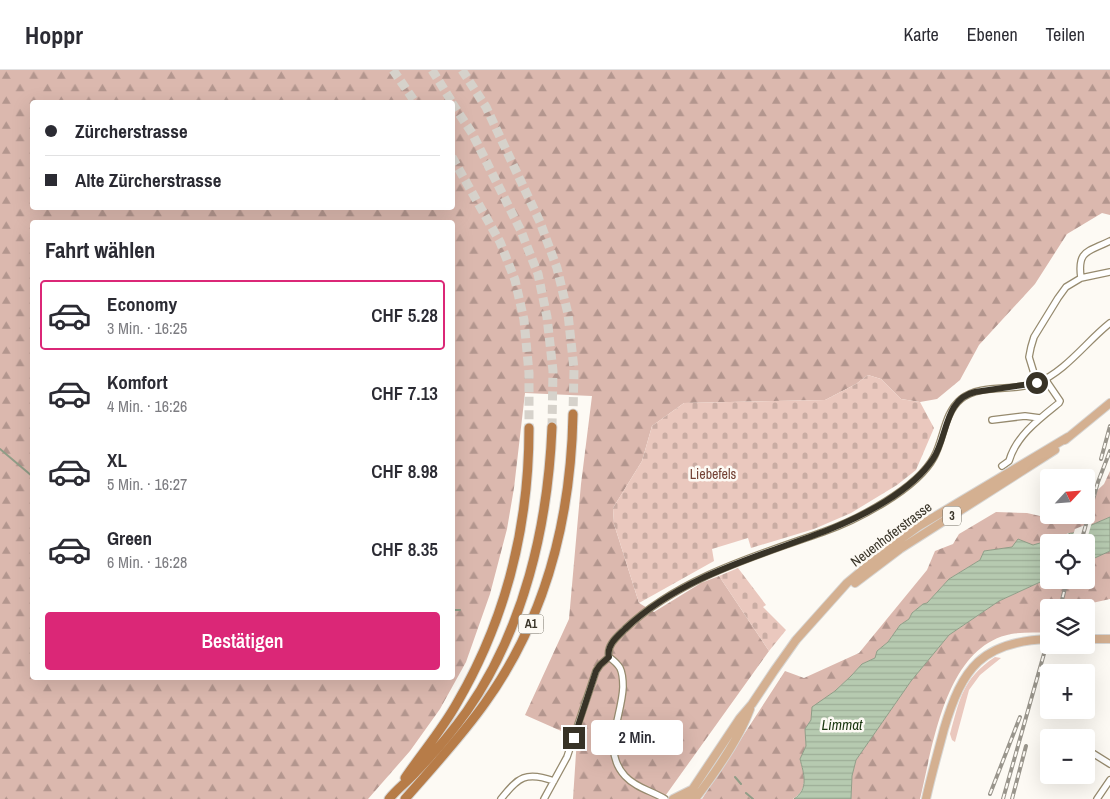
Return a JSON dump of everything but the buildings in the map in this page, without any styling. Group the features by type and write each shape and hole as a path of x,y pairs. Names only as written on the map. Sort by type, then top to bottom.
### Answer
{"highway":[{"name":"A1","path":"405,799 485,704 510,665 531,624 550,572 563,519 570,472 573,414"},
{"name":"A1","path":"389,799 421,767 467,711 489,676 506,639 527,582 539,536 549,476 552,427"},
{"name":"A1","path":"397,790 456,704 483,654 498,617 511,576 522,528 528,471 529,428"}],"main road":[{"name":"Neuenhoferstrasse","path":"686,799 740,718 752,704 796,640 847,583 919,526 1068,437 1110,403"},
{"path":"926,799 955,694 967,673 982,658 1002,646 1022,640 1040,639"},
{"path":"1095,639 1110,639"},
{"name":"Neuenhoferstrasse","path":"695,799 746,721 752,704"},
{"path":"673,799 693,789"}],"street":[{"path":"1081,278 1079,264 1084,254 1110,241"},
{"path":"1037,383 1029,357 1034,337 1058,298 1066,287 1081,278 1110,272"},
{"path":"665,799 631,782 622,772 616,761 613,741 621,710 623,681 619,667 609,657 610,646 630,625 687,585 752,557 829,529 872,508 908,486 934,458 949,416 962,398 975,392 1037,383 1071,360 1110,323"},
{"path":"1002,466 1009,462 1017,444 1040,418 1058,404 1060,400 1045,378"},
{"path":"992,420 1026,416 1040,418"},
{"path":"544,799 567,757 596,671 609,657"},
{"path":"1095,755 1110,764"},
{"path":"501,799 512,785 527,776 540,776 554,781"},
{"path":"1097,799 1110,780"}],"green space":[{"path":"0,70 1110,70 1110,215 1102,213 1067,234 1035,284 979,345 960,380 937,399 920,402 901,399 881,379 868,375 856,384 825,400 684,403 652,426 642,461 613,508 614,524 639,603 654,612 701,583 719,576 769,651 663,799 573,799 577,738 525,715 569,619 581,484 592,396 525,393 514,488 507,529 490,594 466,662 440,709 410,751 368,799 0,799"},
{"name":"Liebefels","path":"868,375 881,379 901,399 920,402 934,428 916,470 897,485 851,513 814,529 751,548 748,538 712,549 714,561 639,603 614,524 613,508 642,461 652,426 684,403 825,400 856,384"},
{"path":"1110,471 1110,517 1095,523 1095,492 1104,484"},
{"path":"996,512 1027,513 1040,516 1040,524 1094,524 1073,533 1040,534 1040,543 1033,545 984,551 980,560 949,579 927,603 923,604 912,613 909,619 900,625 888,642 877,651 875,658 862,664 835,691 813,707 811,720 805,729 806,746 800,759 803,770 803,786 798,795 793,799 702,799 785,671 804,678 859,653 927,570 935,551 953,544 959,534"},
{"path":"1110,551 1110,599 1095,602 1095,599 1040,599 1040,632 1011,634 989,643 971,658 957,678 946,702 930,753 920,799 851,799 852,776 856,760 911,681 949,635 999,601 1040,582 1040,589 1095,589 1095,558"},
{"path":"738,568 766,605 763,607 786,630 769,651 719,576"},
{"path":"995,657 1001,658 980,675 969,690 955,742 950,734 964,691 975,673"}],"water":[{"name":"Limmat","path":"1110,517 1110,551 1095,558 1095,534 1069,534"},
{"name":"Limmat","path":"1018,539 1033,545 1039,543 1040,582 999,601 949,635 911,681 856,760 852,776 851,799 794,799 799,795 804,786 800,759 806,746 805,729 811,720 812,707 835,691 862,664 875,658 877,651 888,642 900,625 909,619 912,613 927,603 949,579 980,560 984,551 1012,547"}],"pier":[{"path":"1091,524 1089,534 1073,534 1075,529"}],"waterway":[{"path":"0,449 30,474"},
{"path":"455,610 460,610"},
{"path":"735,777 741,784"},
{"path":"746,793 753,799"}],"tunnel":[{"path":"393,70 414,100"},
{"path":"432,70 451,100"},
{"path":"462,70 486,107 540,222 557,268 568,314 574,369 573,414"},
{"path":"455,108 472,133 521,231 538,274 547,317 553,371 552,427"},
{"path":"455,162 500,242 515,280 524,320 529,373 529,428"}],"railway":[{"path":"1101,459 1110,426"},
{"path":"1083,534 1098,482 1110,451"},
{"path":"1062,599 1065,589"},
{"path":"1003,799 1044,654"},
{"path":"990,794 1020,717"},
{"path":"1012,799 1026,746"}],"route":[{"path":"574,738 596,671 609,657 608,652 612,643 640,617 687,585 701,578 850,520 908,486 934,458 953,408 957,402 967,395 975,392 1037,383"}]}
